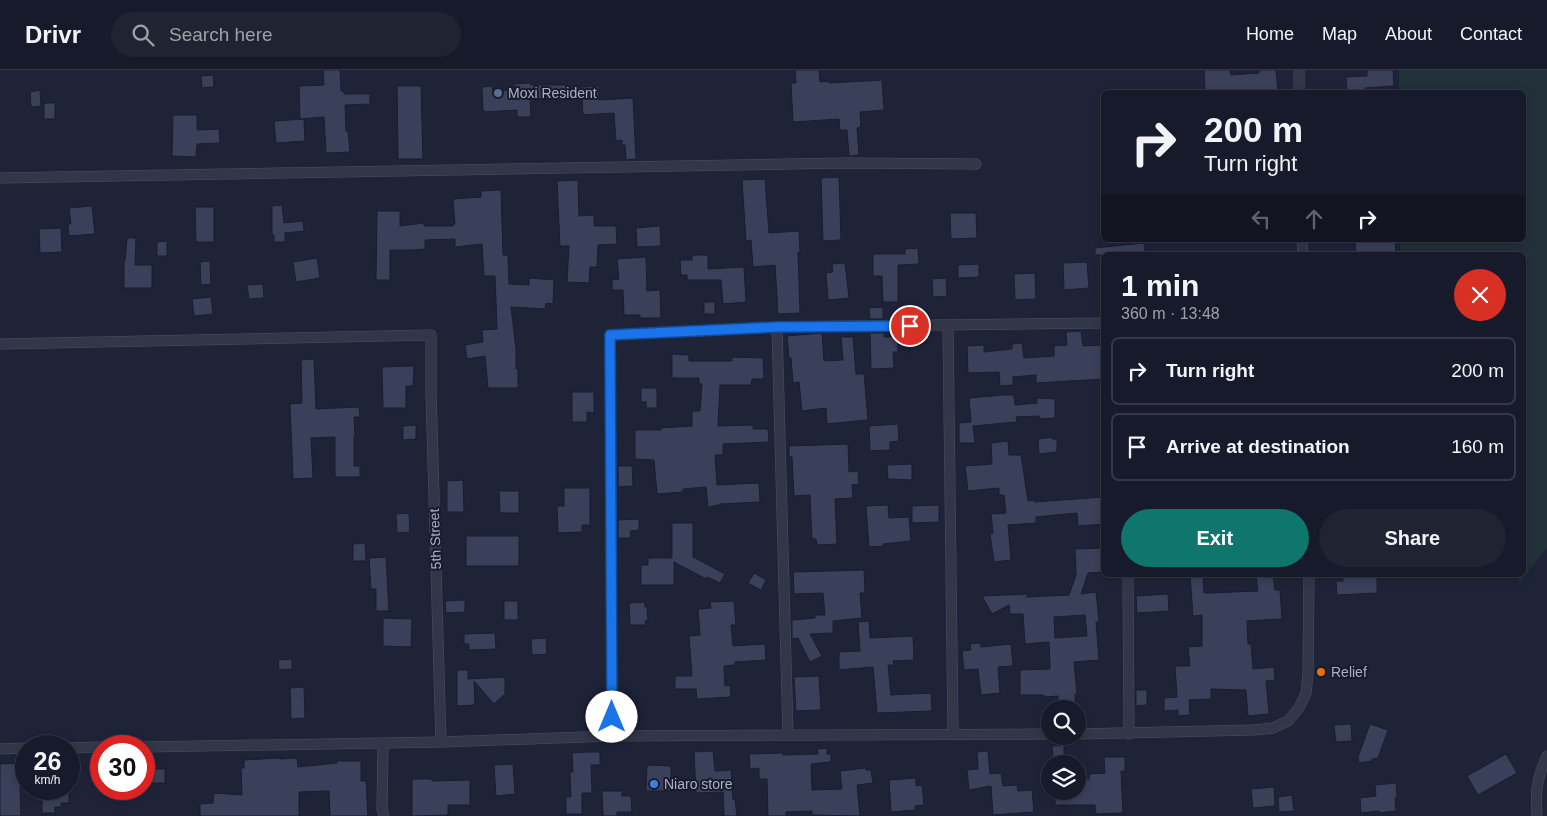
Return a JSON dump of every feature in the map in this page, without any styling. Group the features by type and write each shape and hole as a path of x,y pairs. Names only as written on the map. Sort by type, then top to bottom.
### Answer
{"street":[{"path":"1299,70 1299,90"},
{"path":"0,178 846,163 976,164"},
{"path":"612,736 610,335 777,327 1101,324"},
{"path":"948,326 953,734"},
{"path":"777,327 788,735"},
{"name":"5th Street","path":"0,344 431,335 441,742"},
{"path":"1128,577 1129,734"},
{"path":"1086,734 1254,730 1273,728 1288,721 1299,708 1306,693 1308,674 1309,577"},
{"path":"155,746 441,742 612,736 1041,734"},
{"path":"383,743 382,809 384,816"},
{"path":"0,748 15,748"},
{"path":"1537,816 1536,797 1539,773 1547,756"}],"shaded area":[{"path":"1399,70 1547,70 1547,548 1526,574 1526,252 1400,252 1400,242 1526,242 1526,90 1399,90"},
{"path":"1517,577 1524,577 1520,582"}],"building":[{"path":"323,70 340,70 341,91 344,91 344,94 370,94 370,104 345,105 346,131 348,131 350,152 326,153 324,117 300,119 299,86 324,85"},
{"path":"795,70 819,70 820,82 882,80 884,110 860,112 861,127 857,128 859,155 849,156 847,130 840,130 839,119 793,122 791,83 796,83"},
{"path":"1204,70 1230,70 1231,75 1259,73 1259,70 1276,70 1278,90 1205,90"},
{"path":"1367,70 1393,70 1394,86 1365,88 1366,90 1347,90 1346,77 1367,76"},
{"path":"213,75 214,87 202,88 201,76"},
{"path":"530,83 531,85 569,85 569,88 599,86 599,100 633,98 636,159 626,160 625,145 622,145 622,140 616,141 614,113 583,115 582,98 530,99 531,117 517,117 517,110 483,111 482,87 492,86 493,91 515,90 514,84"},
{"path":"397,86 421,86 423,159 398,159"},
{"path":"40,90 41,106 31,107 30,92"},
{"path":"44,103 55,103 55,119 44,119"},
{"path":"173,115 197,115 197,130 219,129 220,143 197,144 196,157 172,156"},
{"path":"304,119 305,141 276,143 274,121"},
{"path":"839,177 841,240 823,241 821,178"},
{"path":"765,179 769,233 799,231 800,313 778,314 775,265 753,267 751,240 746,241 742,180"},
{"path":"578,180 579,216 594,215 594,226 616,226 617,244 598,245 597,267 590,267 589,283 567,282 569,246 560,246 557,181"},
{"path":"501,190 503,255 508,255 509,284 529,285 529,278 554,280 553,304 546,303 545,309 511,307 516,349 516,369 518,369 518,388 488,388 485,356 467,359 465,345 483,342 482,330 497,329 495,276 484,276 482,244 455,247 455,239 425,240 425,249 390,250 390,280 376,280 377,211 400,211 400,226 424,223 424,226 453,226 455,224 453,199 481,197 481,191"},
{"path":"282,205 284,223 303,221 304,231 285,233 285,242 274,242 274,235 272,234 272,206"},
{"path":"92,206 95,234 69,236 68,224 71,224 69,208"},
{"path":"195,207 214,207 214,242 196,242"},
{"path":"950,213 976,213 977,238 951,239"},
{"path":"660,226 661,246 637,247 636,228"},
{"path":"61,228 62,252 40,253 39,229"},
{"path":"127,238 136,238 135,265 152,265 152,288 124,288 124,261"},
{"path":"167,241 167,256 157,256 157,242"},
{"path":"1355,242 1395,242 1396,252 1356,252"},
{"path":"1144,243 1145,252 1101,252 1101,255 1095,255 1095,248"},
{"path":"918,248 919,264 898,265 898,302 883,302 882,276 873,276 873,254 905,254 905,249"},
{"path":"692,255 708,255 708,269 744,267 746,302 723,304 721,280 687,280 687,275 681,275 680,260 692,260"},
{"path":"646,257 647,291 660,290 661,318 640,318 640,315 624,315 623,290 612,290 612,280 619,279 617,259"},
{"path":"317,258 320,278 296,282 293,262"},
{"path":"210,261 211,284 201,285 200,262"},
{"path":"1087,262 1089,288 1064,290 1063,263"},
{"path":"845,263 849,298 828,300 826,273 833,272 832,264"},
{"path":"979,264 979,277 958,278 958,265"},
{"path":"1035,273 1036,299 1015,300 1014,274"},
{"path":"946,278 947,296 933,297 932,279"},
{"path":"263,284 264,298 249,299 247,285"},
{"path":"211,297 213,314 194,316 192,299"},
{"path":"704,302 715,302 715,314 704,314"},
{"path":"883,307 883,319 870,319 869,308"},
{"path":"1081,331 1083,346 1101,345 1101,379 1036,383 1036,375 1013,377 1013,385 1000,386 999,372 968,373 967,346 984,345 984,352 1012,349 1012,344 1022,343 1024,358 1054,356 1054,346 1067,345 1066,332"},
{"path":"822,333 824,361 843,360 841,337 853,337 856,374 864,374 868,420 827,424 826,408 802,411 799,382 793,383 787,336"},
{"path":"870,333 884,333 884,337 897,337 898,352 893,352 894,368 871,369"},
{"path":"672,354 689,355 689,361 732,361 732,357 763,358 764,379 752,379 751,385 720,385 718,426 753,425 753,429 768,429 769,442 723,444 723,455 715,455 717,485 759,483 760,502 719,504 708,507 706,487 683,489 683,492 657,494 654,460 635,459 635,430 661,430 661,428 692,426 692,411 700,411 702,384 699,384 699,378 672,378"},
{"path":"314,359 316,409 359,407 360,417 354,417 354,466 360,466 360,477 335,477 335,437 311,438 313,478 293,479 290,404 302,403 301,360"},
{"path":"414,366 413,386 406,386 406,408 383,408 382,367"},
{"path":"641,388 657,388 657,408 646,408 646,402 641,402"},
{"path":"572,392 594,392 594,413 587,412 587,422 572,422"},
{"path":"1014,395 1015,405 1037,403 1037,398 1055,399 1055,418 1040,419 1039,416 1016,417 1017,422 973,426 975,443 959,443 959,423 971,422 969,398"},
{"path":"898,424 899,441 890,442 890,450 870,451 869,426"},
{"path":"416,425 416,439 403,440 403,426"},
{"path":"1052,437 1052,439 1057,439 1057,452 1039,454 1038,439"},
{"path":"1008,441 1009,455 1021,455 1028,501 1101,497 1101,524 1078,526 1077,513 1036,517 1036,523 1008,525 1011,560 994,562 990,534 993,533 991,514 1006,513 1004,495 999,495 999,488 968,491 965,466 992,464 991,443"},
{"path":"848,444 849,472 858,471 859,484 852,485 853,498 835,499 837,544 817,545 816,539 812,539 810,495 794,496 792,457 789,457 789,446"},
{"path":"912,464 912,480 888,479 887,465"},
{"path":"618,466 632,466 633,486 618,487"},
{"path":"463,480 464,512 447,512 447,481"},
{"path":"564,488 590,488 590,525 582,525 582,532 558,533 557,506 564,506"},
{"path":"499,491 519,491 519,513 500,513"},
{"path":"888,505 889,518 909,517 911,541 869,547 866,506"},
{"path":"939,505 939,522 912,523 912,506"},
{"path":"409,513 410,532 397,533 396,514"},
{"path":"639,519 639,530 630,531 631,538 618,538 618,520"},
{"path":"672,523 693,523 693,557 725,574 720,583 707,577 706,579 674,562 674,585 641,585 641,565 648,565 648,558 672,558"},
{"path":"466,536 519,536 519,566 466,566"},
{"path":"365,543 366,561 353,561 353,544"},
{"path":"1101,548 1101,572 1088,573 1081,594 1096,592 1099,622 1096,622 1099,660 1074,662 1077,694 1075,694 1075,700 1058,700 1058,696 1020,695 1020,670 1050,669 1049,642 1025,644 1023,614 1010,614 1009,605 992,614 982,596 1030,594 1026,597 1069,595 1076,575 1075,549","holes":["1085,615 1087,636 1055,638 1054,617"]},
{"path":"386,557 389,611 376,611 376,589 371,589 369,558"},
{"path":"864,570 865,593 860,593 862,618 833,621 833,633 810,634 822,656 810,662 798,638 792,639 792,620 825,615 823,593 794,594 793,572"},
{"path":"754,573 766,580 761,590 748,583"},
{"path":"1190,577 1203,577 1204,593 1210,593 1258,591 1256,577 1273,577 1275,590 1280,590 1282,619 1247,621 1248,644 1251,644 1253,669 1274,667 1275,680 1266,681 1269,714 1248,716 1246,690 1211,689 1211,699 1189,700 1190,715 1178,716 1178,710 1164,711 1164,698 1177,697 1175,666 1190,666 1188,647 1202,646 1202,615 1193,616"},
{"path":"1343,577 1377,577 1377,593 1337,595 1336,581 1343,581"},
{"path":"1168,594 1169,611 1137,613 1136,596"},
{"path":"465,600 465,612 446,613 445,601"},
{"path":"504,601 518,601 518,620 504,620"},
{"path":"734,601 736,625 731,625 733,646 765,644 766,660 735,662 735,665 724,666 725,686 730,685 731,697 697,699 696,689 675,689 675,676 692,676 689,636 700,635 698,609 711,608 710,602"},
{"path":"645,602 648,621 645,621 646,625 630,625 629,603"},
{"path":"383,618 412,619 411,647 383,646"},
{"path":"869,621 870,638 913,636 914,660 893,661 894,665 888,665 891,695 931,693 932,711 877,713 873,667 839,670 839,652 860,651 858,622"},
{"path":"495,633 496,649 469,650 469,644 464,644 464,634"},
{"path":"546,638 547,654 532,655 531,639"},
{"path":"980,643 981,647 1011,644 1013,666 998,667 1000,693 981,695 978,669 964,670 962,651 971,650 970,644"},
{"path":"292,659 292,669 279,670 278,660"},
{"path":"457,670 468,670 468,679 505,677 505,694 494,704 474,681 475,705 457,706"},
{"path":"819,676 821,710 796,711 794,677"},
{"path":"304,687 305,718 291,719 290,688"},
{"path":"1136,690 1147,690 1147,705 1136,706"},
{"path":"1351,724 1352,741 1336,742 1334,725"},
{"path":"1370,724 1388,730 1378,758 1359,763 1358,757"},
{"path":"1064,745 1064,755 1053,755 1052,746"},
{"path":"827,748 827,754 831,754 831,762 811,764 812,790 842,789 840,771 866,768 866,770 871,770 873,783 857,785 860,816 812,815 812,811 786,812 786,816 768,816 767,779 759,779 759,768 750,769 749,754 818,754 817,749"},
{"path":"713,751 715,771 731,770 733,800 735,799 737,816 724,816 723,792 696,793 694,752"},
{"path":"988,751 990,774 1001,773 1003,786 1017,785 1018,791 1032,790 1034,812 993,815 991,786 969,790 967,770 978,769 977,752"},
{"path":"600,752 600,765 591,765 592,793 582,793 582,814 566,814 566,797 571,797 570,772 573,772 572,753"},
{"path":"1506,754 1517,773 1478,795 1467,776"},
{"path":"1104,757 1125,757 1125,771 1121,771 1123,813 1096,814 1095,805 1055,805 1055,800 1086,800 1086,779 1089,779 1089,774 1105,773"},
{"path":"297,758 298,767 337,763 337,761 361,761 361,781 366,781 368,816 330,816 329,791 299,792 299,816 200,816 200,804 213,803 214,793 242,795 241,768 244,768 244,760"},
{"path":"15,763 15,800 20,800 21,816 0,816 0,764"},
{"path":"513,764 515,794 496,796 494,765"},
{"path":"647,765 671,766 671,791 646,791"},
{"path":"155,769 165,769 165,783 155,783"},
{"path":"916,778 916,786 922,785 924,805 915,806 916,810 891,812 889,780"},
{"path":"412,779 432,779 432,781 470,780 470,805 448,805 448,815 412,816"},
{"path":"1396,783 1396,811 1361,813 1360,798 1376,796 1375,785"},
{"path":"1274,787 1275,806 1253,808 1251,789"},
{"path":"602,791 622,791 622,796 631,796 632,812 617,812 617,816 603,816"},
{"path":"1292,795 1294,811 1279,812 1278,797"},
{"path":"42,800 69,800 69,803 61,803 61,807 55,807 55,813 42,813"}],"place":[{"name":"Moxi Resident","path":"498,93"},
{"name":"Relief","path":"1321,672"},
{"name":"Niaro store","path":"654,784"}],"route":[{"path":"612,717 610,335 777,327 910,326"}]}
